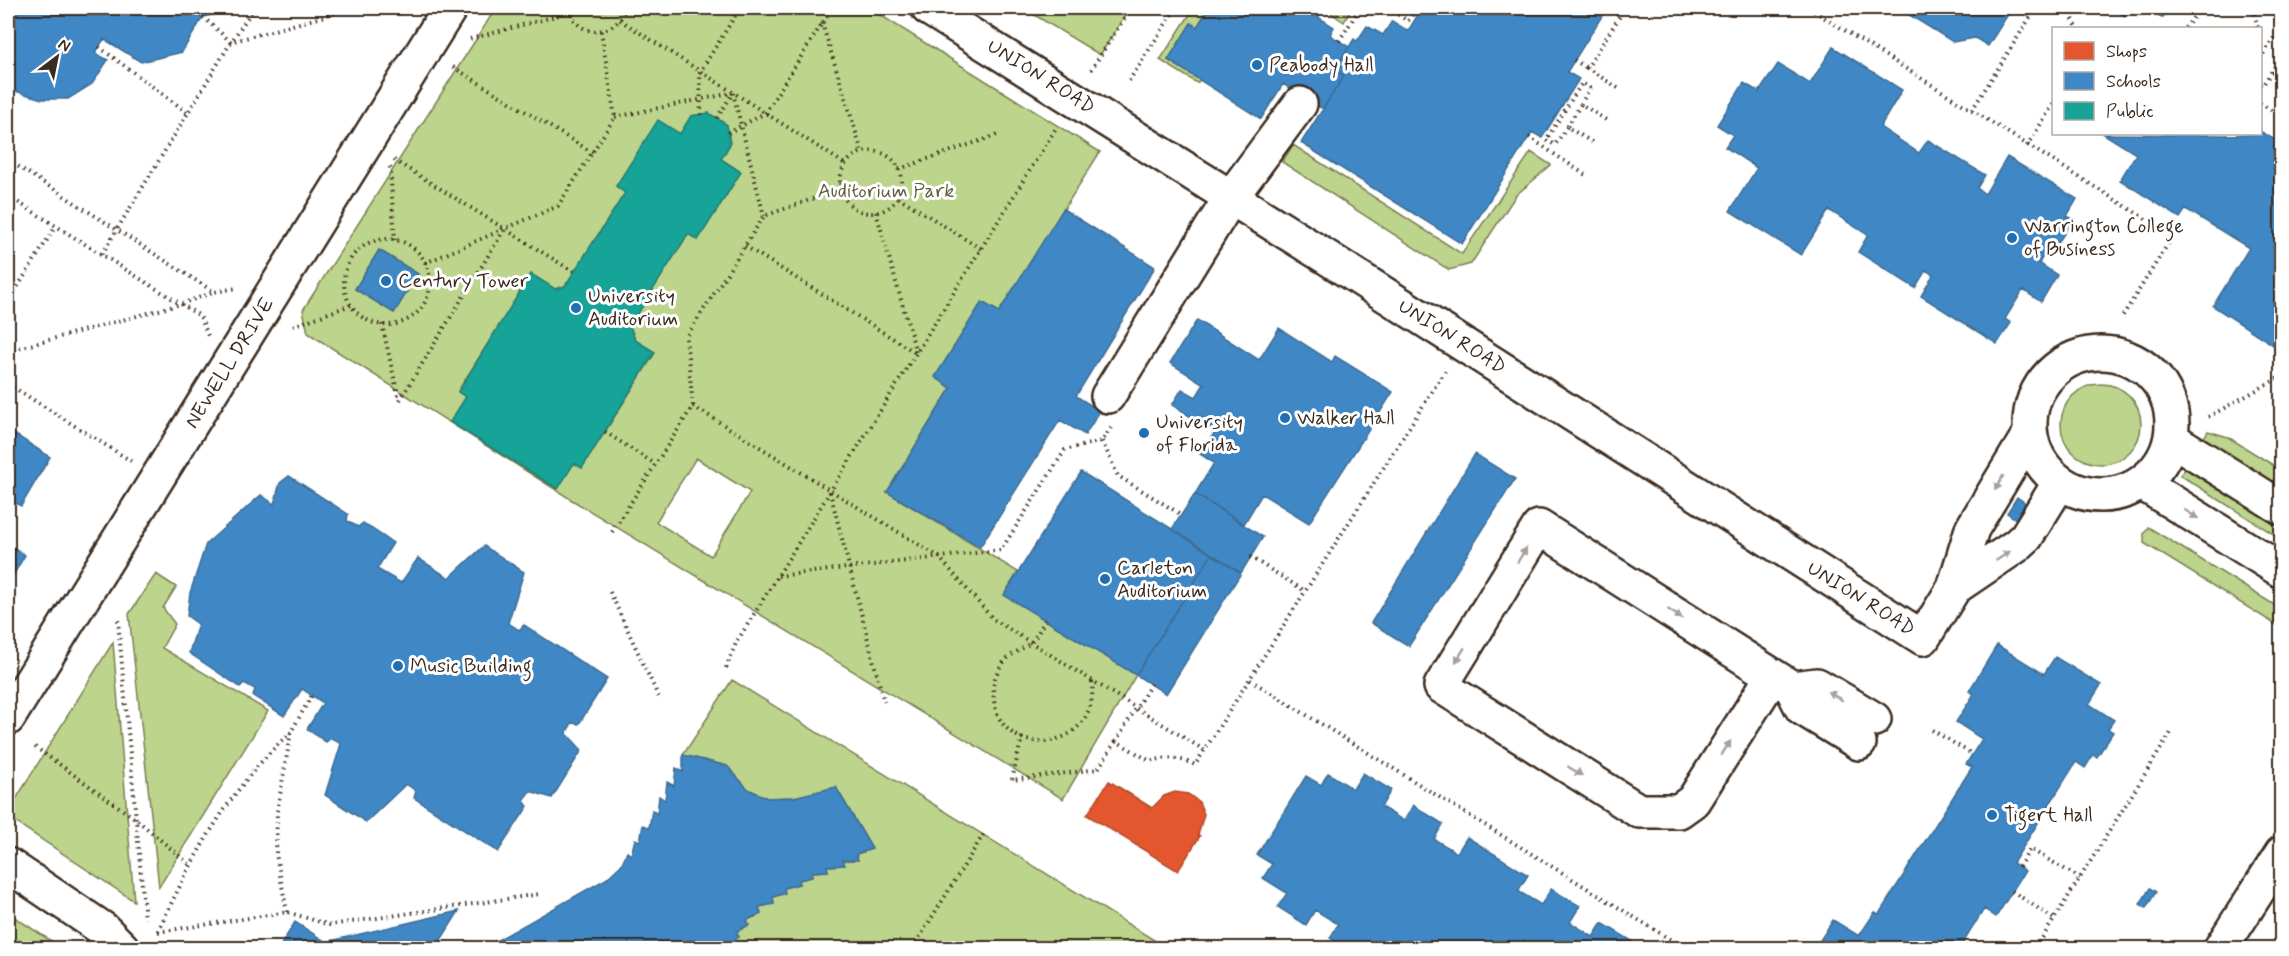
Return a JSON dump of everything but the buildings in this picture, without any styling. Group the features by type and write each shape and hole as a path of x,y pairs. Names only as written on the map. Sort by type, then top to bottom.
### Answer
{"street":[{"name":"NEWELL DRIVE","path":"8,718 450,8"},
{"name":"UNION ROAD","path":"928,8 1231,197 1923,638 1954,588 1972,529 2030,433"},
{"path":"1108,396 1231,197 1300,104"},
{"name":"UNION ROAD","path":"2104,353 2123,357 2139,364 2154,376 2164,392 2171,409 2172,440 2162,463 2142,483 2117,494 2098,496 2080,492 2060,482 2038,457 2030,433 2033,402 2041,386 2053,372 2068,361 2086,355 2104,353"},
{"path":"2172,440 2282,508"},
{"name":"UNION ROAD","path":"1954,588 2026,537 2060,482"},
{"path":"2142,483 2282,571"},
{"path":"1782,682 1693,801 1678,811 1639,811 1441,686 1539,527 1782,682 1817,685 1866,731"},
{"path":"2222,948 2282,853"},
{"path":"8,865 103,929 122,948"}],"path":[{"path":"102,254 254,8"},
{"path":"231,42 354,8"},
{"path":"464,40 571,10 583,28 602,32 620,20 625,8"},
{"path":"700,115 700,72 740,8"},
{"path":"728,133 765,113 831,8"},
{"path":"726,668 736,643 1131,8"},
{"path":"1129,81 1176,8"},
{"path":"1340,41 1360,8"},
{"path":"1388,8 1408,21 1417,8"},
{"path":"1587,68 1625,8"},
{"path":"1809,8 2173,236 2122,317"},
{"path":"1971,110 2036,8"},
{"path":"2068,8 2077,27"},
{"path":"2186,27 2201,8"},
{"path":"2253,8 2258,27"},
{"path":"203,17 231,42"},
{"path":"620,20 845,164"},
{"path":"822,23 862,152"},
{"path":"2262,55 2282,26"},
{"path":"425,263 558,206 615,117 602,32"},
{"path":"99,47 188,113"},
{"path":"2262,86 2282,56"},
{"path":"1574,60 1618,88"},
{"path":"449,64 592,153"},
{"path":"2269,75 2282,67"},
{"path":"1581,83 1590,88 1581,104 1555,145 1546,140 1562,110 1581,83"},
{"path":"615,117 734,93"},
{"path":"717,118 734,93"},
{"path":"734,93 764,216"},
{"path":"1581,104 1606,120"},
{"path":"2262,104 2282,117"},
{"path":"2027,146 2052,106"},
{"path":"1567,126 1592,142"},
{"path":"899,169 1000,134"},
{"path":"1529,137 1587,176"},
{"path":"871,150 888,155 899,169 901,188 898,197 892,204 876,212 858,210 850,205 841,189 839,181 845,164 862,152 871,150"},
{"path":"395,240 390,157 574,272"},
{"path":"8,160 214,292"},
{"path":"612,532 693,406 686,337 764,216 841,189"},
{"path":"8,195 200,316 209,338"},
{"path":"898,197 981,249"},
{"path":"876,212 916,353"},
{"path":"8,302 56,226"},
{"path":"382,324 400,400 505,229"},
{"path":"395,240 413,249 425,263 430,284 424,304 406,320 382,324 370,321 351,305 344,282 351,258 365,245 375,241 395,240"},
{"path":"745,246 916,353"},
{"path":"8,351 181,304 214,292 240,287"},
{"path":"293,326 351,305"},
{"path":"1116,741 1150,761 1181,758 1195,765 1447,368"},
{"path":"2208,417 2282,376"},
{"path":"8,384 132,462"},
{"path":"693,406 939,557 993,619 1204,750"},
{"path":"605,432 655,464"},
{"path":"1102,441 1118,476 1182,515"},
{"path":"830,491 884,702"},
{"path":"778,576 1001,550"},
{"path":"1250,557 1305,591"},
{"path":"610,592 659,698"},
{"path":"118,620 145,919"},
{"path":"1045,620 1031,643 1016,650 1004,661 996,675 993,691 995,707 1002,721 1022,737 1044,742 1073,734 1084,723 1091,710 1094,695 1092,680"},
{"path":"1250,680 1683,948"},
{"path":"1022,737 1012,780 1098,769 1152,684"},
{"path":"312,695 291,732 264,756 242,783 189,864 158,932 287,912 330,925 540,894"},
{"path":"1932,730 1972,754"},
{"path":"2036,948 2172,731"},
{"path":"287,912 276,854 277,812 291,732"},
{"path":"35,747 136,820 189,864"},
{"path":"913,948 985,832"},
{"path":"2019,867 2030,849 2080,878"},
{"path":"2012,891 2055,919"}],"green space":[{"name":"Auditorium Park","path":"496,8 869,8 1100,152 999,312 982,302 935,377 951,388 887,492 1018,572 1004,595 1136,675 1063,799 572,500 308,333 303,310","holes":["709,113 727,125 730,144 721,159 741,172 698,240 688,234 630,326 635,340 655,353 582,468 574,463 557,489 450,422 466,397 458,391 531,274 555,289 565,286 625,193 616,186 658,121 680,134 691,116","379,250 418,274 394,313 355,289","696,458 750,492 711,556 656,522"]},
{"path":"1023,8 1130,8 1100,55"},
{"path":"1194,8 1209,8 1197,27 1191,23 1168,60 1200,80 1197,83 1160,60"},
{"path":"1334,8 1352,8 1344,22 1331,13"},
{"path":"1293,145 1462,254 1531,152 1551,165 1516,195 1471,264 1449,270 1282,162"},
{"path":"2101,384 2116,387 2129,396 2138,409 2141,424 2138,439 2129,452 2116,461 2101,464 2086,461 2073,452 2064,439 2061,424 2064,409 2073,396 2086,387"},
{"path":"2208,431 2228,437 2281,470 2281,490 2202,441"},
{"path":"2186,468 2281,528 2281,539 2180,475"},
{"path":"2148,527 2281,609 2281,628 2144,543 2144,534"},
{"path":"156,574 176,587 163,608 175,624 162,648 268,711 159,887 129,614"},
{"path":"113,642 134,901 8,817 8,812"},
{"path":"732,680 1167,948 728,948 726,945 739,937 736,932 749,925 747,920 761,914 759,907 774,904 773,897 784,894 784,888 799,884 799,880 812,877 812,872 828,871 827,866 844,865 843,860 858,860 856,854 872,849 836,787 794,797 767,798 748,789 727,766 683,755"},
{"path":"8,913 62,948 8,948"}],"place":[{"name":"Peabody Hall","path":"1257,65"},
{"name":"Warrington College of Business","path":"2012,238"},
{"name":"Century Tower","path":"386,281"},
{"name":"University Auditorium","path":"576,308"},
{"name":"Walker Hall","path":"1285,418"},
{"name":"University of Florida","path":"1144,433"},
{"name":"Carleton Auditorium","path":"1105,579"},
{"name":"Music Building","path":"398,666"},
{"name":"Tigert Hall","path":"1992,815"}]}
